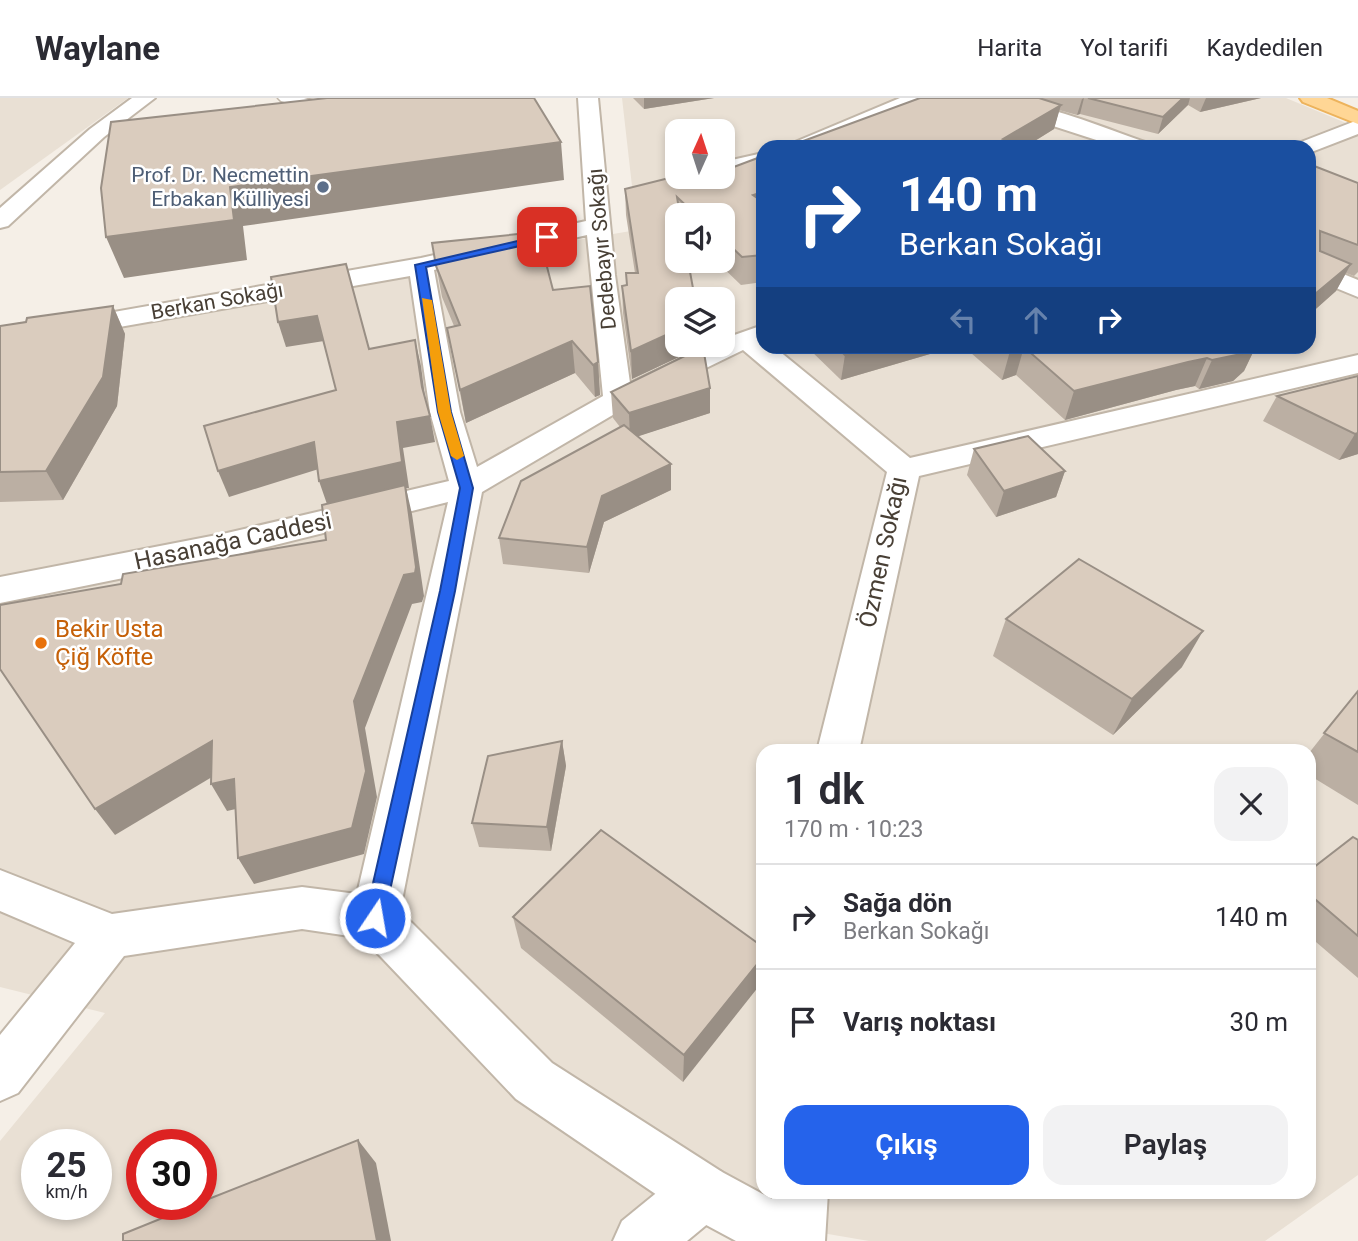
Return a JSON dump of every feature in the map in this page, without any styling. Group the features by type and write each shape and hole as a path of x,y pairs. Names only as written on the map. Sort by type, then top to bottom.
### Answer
{"main road":[{"path":"1310,98 1358,118"}],"street":[{"path":"0,221 97,133 145,98"},
{"name":"Dedebayır Sokağı","path":"588,98 601,275 618,400"},
{"path":"819,140 917,98"},
{"path":"986,98 1118,140"},
{"path":"1316,145 1358,125"},
{"path":"735,166 756,162"},
{"path":"596,198 622,192"},
{"name":"Berkan Sokağı","path":"0,340 421,265 598,225"},
{"path":"375,918 467,488 444,412 421,265"},
{"path":"1316,271 1358,289"},
{"name":"Hasanağa Caddesi","path":"0,590 227,545 467,488 618,400 755,336"},
{"name":"Özmen Sokağı","path":"775,354 904,469 840,744"},
{"path":"1255,363 1288,380"},
{"path":"904,469 1358,364"},
{"path":"0,890 111,936 302,908 375,918 534,1081 702,1192 795,1241 799,1199"},
{"path":"0,1075 111,936"},
{"path":"642,1241 702,1192"}],"lane":[{"path":"286,98 327,110 350,113"}],"shaded area":[{"path":"0,98 128,98 0,190"},
{"path":"622,98 1286,98 1358,128 1358,1175 1265,1241 869,1241 669,1207 614,1241 0,1241 0,1141 105,1013 0,987 0,336 637,230"}],"building":[{"path":"327,98 534,98 561,142 230,187 234,220 106,237 101,188 111,122"},
{"path":"920,98 1039,98 1061,105 1003,139 1006,140 806,140"},
{"path":"1088,98 1183,98 1163,117"},
{"path":"756,159 756,194 753,195 756,197 756,256 742,257 735,250 735,203 683,203 677,197 678,203 665,203 665,273 690,273 693,287 665,287 665,335 631,351 622,286 627,285 626,273 638,273 625,189 665,179 665,189 735,189 735,166"},
{"path":"1316,167 1358,183 1358,245 1320,231 1320,251 1351,264 1316,293"},
{"path":"538,232 553,290 590,286 598,362 593,365 572,341 460,390 447,328 460,325 436,266 432,243"},
{"path":"346,264 369,349 415,340 422,387 430,416 397,422 402,462 319,481 314,442 218,471 204,426 336,390 317,316 278,322 271,277"},
{"path":"113,306 103,377 46,471 0,472 0,326 26,322 27,318"},
{"path":"1032,354 1241,354 1188,362 1074,391"},
{"path":"683,357 705,357 710,388 629,413 611,392"},
{"path":"1358,376 1358,433 1355,434 1277,396"},
{"path":"624,425 671,464 602,496 587,547 499,538 521,481"},
{"path":"1028,436 1065,471 1004,491 974,449"},
{"path":"405,485 416,567 415,573 404,575 354,701 366,771 352,828 238,858 234,779 211,784 212,741 95,809 0,669 0,605 121,584 123,574 326,540 322,505"},
{"path":"1079,559 1203,631 1132,699 1006,619"},
{"path":"1358,691 1358,752 1324,733"},
{"path":"562,741 547,827 472,823 488,756"},
{"path":"601,830 756,942 756,966 684,1055 513,917"},
{"path":"1353,837 1358,840 1358,936 1316,900 1316,866"},
{"path":"358,1140 377,1241 123,1241 123,1234 158,1220 217,1220 217,1196"}],"slow traffic":[{"path":"426,300 444,412 457,456"}],"place":[{"name":"Prof. Dr. Necmettin Erbakan Külliyesi","path":"323,187"},
{"name":"Bekir Usta Çiğ Köfte","path":"41,643"}],"route":[{"path":"375,918 467,488 444,412 421,265 547,237"}]}
